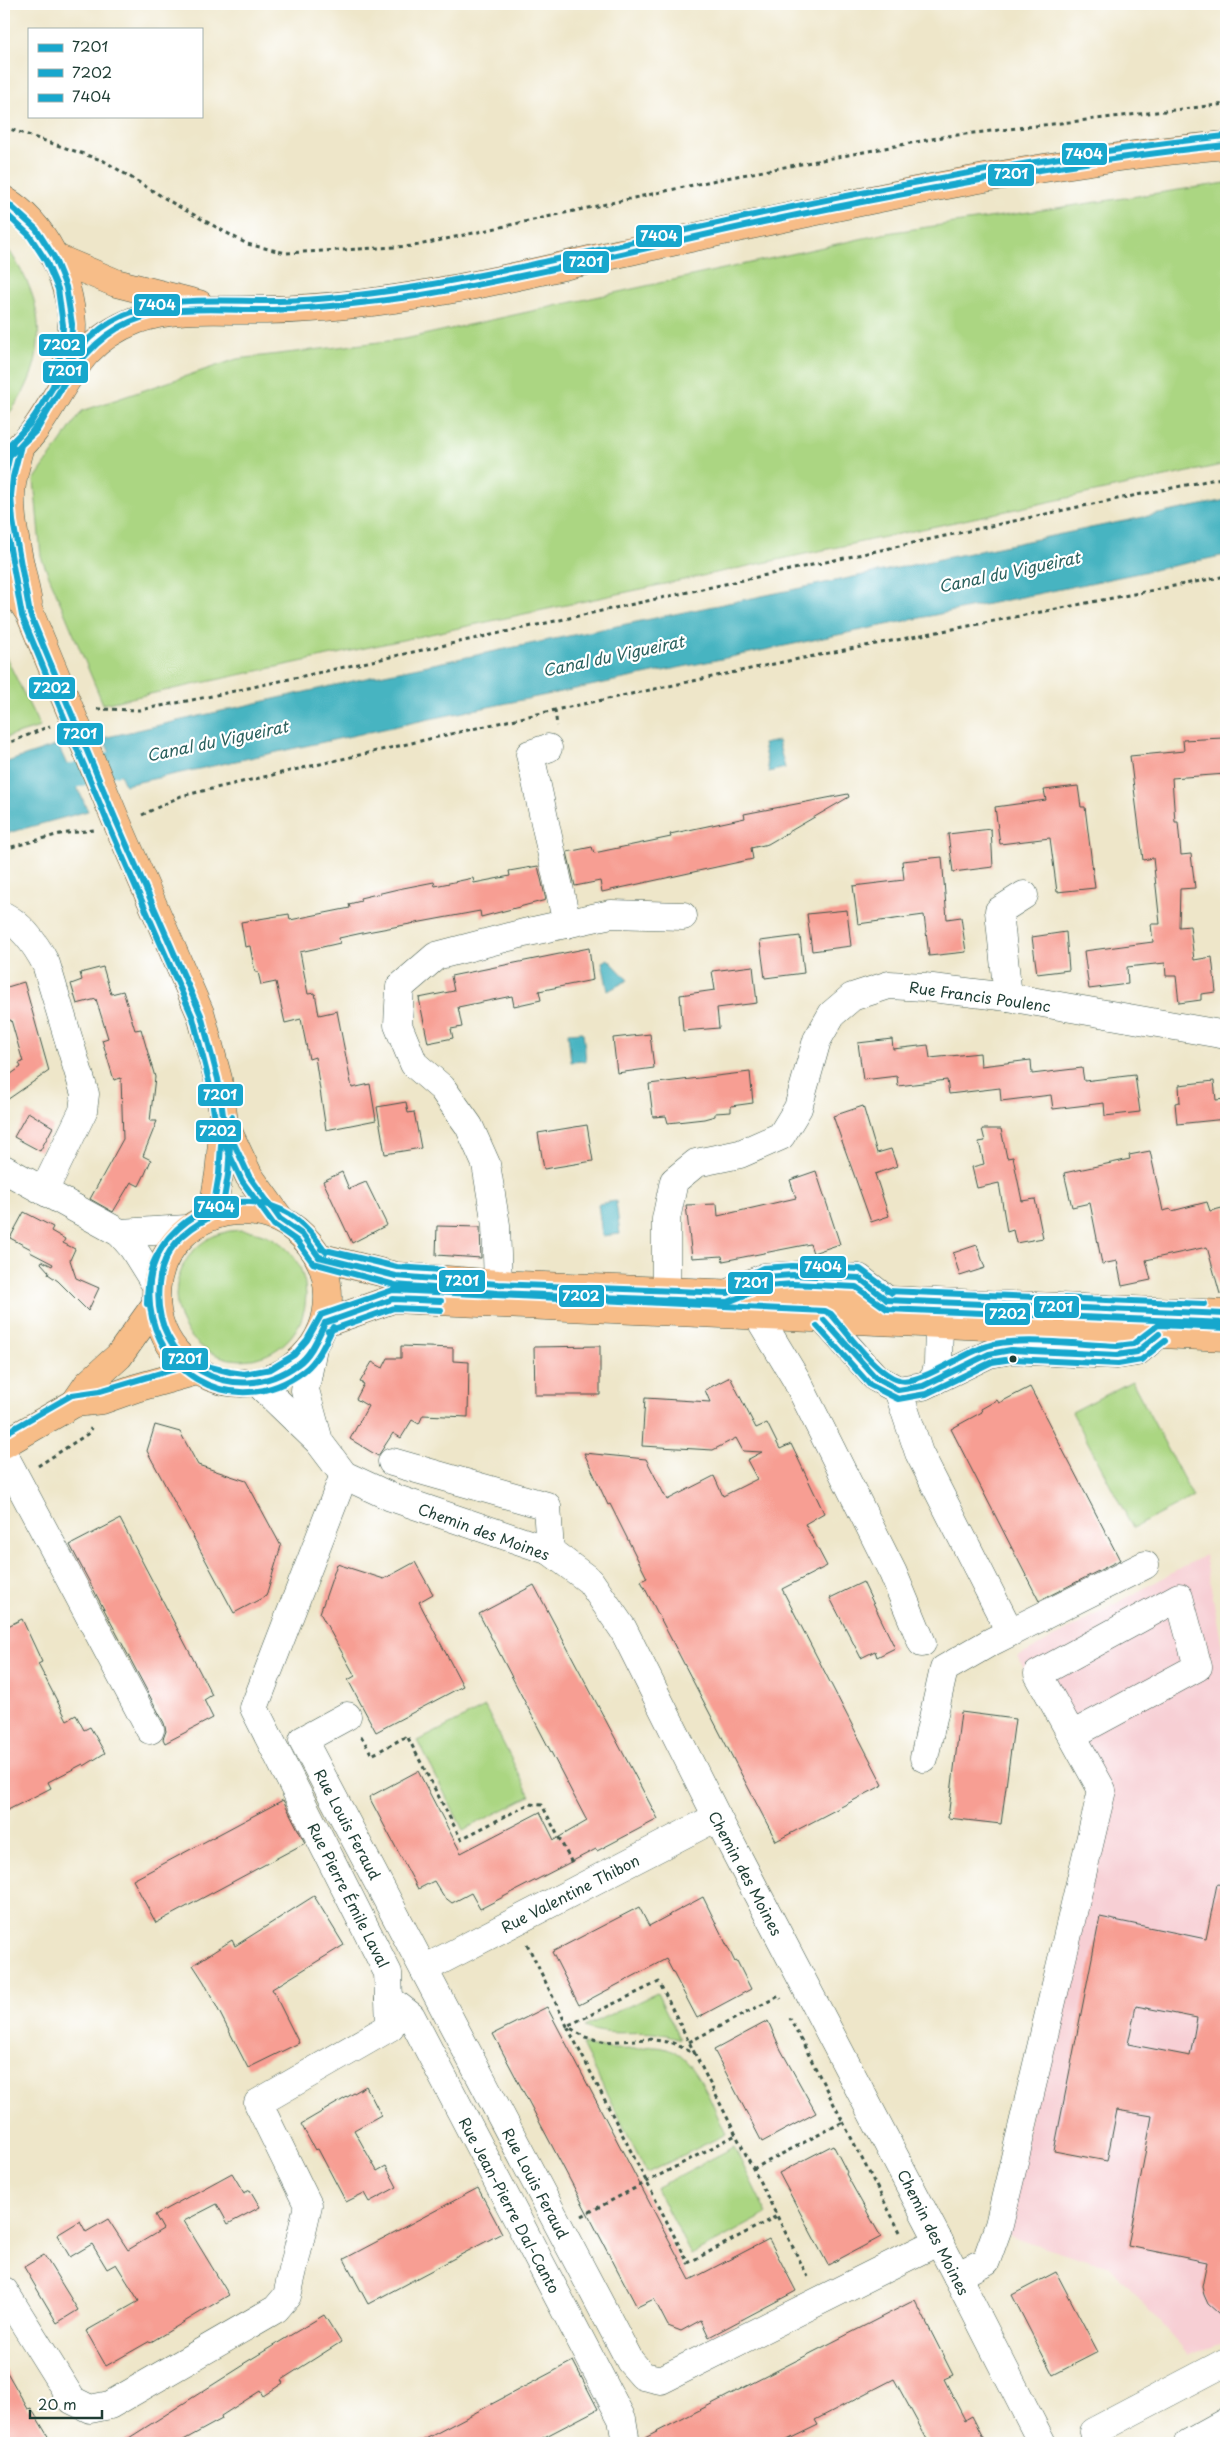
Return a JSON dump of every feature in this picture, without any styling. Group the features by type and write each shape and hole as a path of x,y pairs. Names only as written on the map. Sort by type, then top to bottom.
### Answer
{"main road":[{"path":"30,614 13,520 11,496 12,453 36,430 61,389 87,352 109,334 138,320 161,314 220,309 264,310 326,307 384,301 444,291 843,205 1085,162 1226,145"},
{"path":"4,200 36,229 54,257 66,287 72,324 71,349 61,389"},
{"path":"54,257 116,283 220,309"},
{"path":"4,574 30,614 117,822 201,1015 218,1079 224,1122 219,1174 212,1216"},
{"path":"224,1122 249,1176 280,1219"},
{"path":"6,1456 75,1404 88,1384 119,1356 156,1294 166,1258 173,1245 188,1229 212,1216 234,1210 258,1212 280,1219 303,1235 319,1257 327,1278 329,1301 319,1335 298,1363 279,1376 257,1382 236,1384 216,1380 197,1371 176,1353 162,1330 156,1294"},
{"path":"319,1257 396,1276 502,1296"},
{"path":"319,1335 393,1299 502,1296 594,1298 666,1291 1226,1314"},
{"path":"630,1311 640,1299 657,1299 666,1291"},
{"path":"666,1291 676,1300 690,1301 699,1314"},
{"path":"594,1298 630,1311 1226,1337"},
{"path":"881,1300 891,1311 929,1312 939,1324"},
{"path":"1008,1328 1023,1316 1070,1318 1079,1308"},
{"path":"1079,1308 1088,1318 1137,1321 1155,1334"},
{"path":"75,1404 102,1400 197,1371"}],"street":[{"path":"548,748 530,754 566,924"},
{"path":"1008,997 999,911 1024,895"},
{"path":"502,1296 496,1225 486,1164 469,1126 442,1088 414,1064 398,1025 400,987 436,956 611,914 683,916"},
{"path":"4,916 13,921 37,947 46,964 85,1094 83,1111 44,1191"},
{"name":"Rue Francis Poulenc","path":"666,1291 666,1219 674,1182 696,1163 740,1154 781,1136 798,1108 817,1040 832,1014 852,997 889,985 1008,997 1226,1035"},
{"path":"4,1169 120,1233 133,1248 156,1294"},
{"path":"120,1233 188,1229"},
{"path":"758,1316 796,1379 893,1573 922,1643"},
{"path":"824,1320 876,1378 898,1390 923,1386 989,1354 1011,1350 1117,1355 1137,1352 1155,1334"},
{"path":"934,1381 938,1364 939,1324"},
{"name":"Chemin des Moines","path":"319,1335 305,1390 319,1442"},
{"name":"Chemin des Moines","path":"257,1382 319,1442 344,1475 391,1497 550,1552 590,1581 623,1629 716,1817 939,2241 1042,2443"},
{"path":"898,1390 920,1453 1001,1631"},
{"path":"6,1456 150,1730"},
{"path":"392,1462 547,1506 550,1552"},
{"name":"Rue Pierre Émile Laval","path":"4,2291 72,2400 90,2409 110,2405 276,2309 287,2296 308,2205 258,2103 390,2026 388,1973 254,1708 344,1475"},
{"path":"924,1758 944,1669 1001,1631 1145,1565"},
{"path":"957,2276 986,2261 999,2225 1102,1790 1038,1674 1179,1597 1198,1667 1072,1734"},
{"name":"Rue Louis Feraud","path":"347,1716 303,1740 630,2361 643,2376 661,2380 939,2241"},
{"name":"Rue Valentine Thibon","path":"424,1968 716,1817"},
{"name":"Rue Jean-Pierre Dal-Canto","path":"389,1999 411,2016 624,2431"},
{"path":"1097,2443 1093,2432 1226,2362"},
{"path":"1188,2443 1226,2422"}],"path":[{"path":"4,127 104,161 176,205 247,244 286,253 414,246 716,180 948,136 1226,104"},
{"path":"4,745 49,727 71,714 150,708 1078,507 1226,477"},
{"path":"4,848 117,822 181,796 555,710 773,664 1226,576"},
{"path":"6,1456 40,1465 89,1433 102,1400"},
{"path":"347,1716 372,1754 408,1736 461,1839 528,1804 542,1805 584,1885"},
{"path":"516,1921 567,2026 688,2263 777,2216"},
{"path":"567,2026 659,1982 820,2301"},
{"path":"689,2042 779,1996 784,2005"},
{"path":"788,2013 912,2255"},
{"path":"567,2026 585,2036 606,2042 649,2039 673,2043 695,2054"},
{"path":"753,2169 843,2122"},
{"path":"559,2228 736,2135"}],"shaded area":[{"path":"1205,1555 1226,1668 1226,2342 1189,2355 1110,2267 1006,2235 1094,1803 1018,1657"}],"green space":[{"path":"1226,183 1226,464 103,704 41,557 34,480 82,411 237,359 405,339 887,233"},
{"path":"4,246 13,256 29,286 38,326 38,346 27,384 17,402 4,419"},
{"path":"4,653 40,727 4,738"},
{"path":"241,1230 254,1231 266,1235 287,1249 301,1270 305,1282 305,1308 301,1320 287,1341 266,1355 254,1359 241,1360 228,1359 216,1355 195,1341 181,1320 177,1308 176,1295 177,1282 181,1270 195,1249 216,1235 228,1231"},
{"path":"1132,1381 1193,1497 1133,1528 1072,1412"},
{"path":"485,1707 530,1796 463,1830 418,1741"},
{"path":"657,1993 680,2039 655,2033 596,2031 584,2027"},
{"path":"582,2045 619,2049 655,2046 669,2049 691,2066 700,2079 726,2134 647,2173"},
{"path":"734,2147 767,2214 691,2255 656,2188"}],"water":[{"path":"1226,500 1226,555 425,720 125,785 103,738 375,676"},
{"path":"778,741 785,768 769,772 763,744"},
{"path":"58,745 88,811 4,834 4,763"},
{"path":"608,959 628,980 608,991 602,962"},
{"path":"583,1032 586,1061 571,1062 568,1033"},
{"path":"616,1201 620,1234 602,1236 598,1204"}],"building":[{"path":"1223,738 1226,774 1172,778 1175,822 1178,822 1181,855 1191,854 1195,888 1180,889 1179,927 1190,926 1194,960 1212,957 1216,992 1201,994 1201,1000 1179,1003 1176,976 1166,976 1165,963 1127,967 1128,984 1089,989 1084,951 1153,942 1151,924 1160,924 1153,858 1143,860 1130,756 1184,751 1183,740"},
{"path":"1078,786 1081,807 1085,807 1095,888 1057,892 1050,838 1000,844 995,807 1046,800 1044,790"},
{"path":"848,794 849,797 768,844 751,848 753,859 602,892 600,881 575,886 567,852 592,847 594,853 671,837 670,834 745,818 744,814"},
{"path":"991,829 993,867 953,872 948,834"},
{"path":"942,857 947,919 961,917 966,952 929,956 924,915 858,924 853,886 904,880 902,861"},
{"path":"538,866 546,900 481,917 480,911 367,932 339,938 340,943 300,952 308,994 315,993 319,1015 337,1011 352,1088 370,1084 376,1120 326,1130 315,1057 309,1059 301,1019 285,1023 276,982 261,985 258,972 255,972 250,946 245,947 241,922 289,914 290,920 350,908 349,904 361,901 360,898 398,889 434,882 435,886 473,878 474,883 510,876 509,871"},
{"path":"847,910 851,946 812,951 807,914"},
{"path":"1066,932 1069,970 1037,974 1032,937"},
{"path":"800,936 804,973 765,978 760,941"},
{"path":"589,948 593,980 539,991 541,1000 514,1006 512,996 458,1007 462,1027 451,1029 453,1038 428,1043 419,998 454,991 451,976"},
{"path":"753,966 757,1003 717,1008 719,1028 683,1031 680,995 715,990 712,971"},
{"path":"103,967 111,994 123,991 135,1030 141,1029 155,1077 150,1121 157,1121 143,1156 151,1160 145,1174 139,1186 131,1182 113,1212 90,1199 123,1139 121,1078 114,1080 102,1040 108,1038 96,999 77,1004 71,984 82,980 80,973"},
{"path":"24,982 49,1071 4,1102 4,1079 21,1067 19,1063 23,1062 11,1020 4,1022 4,988"},
{"path":"650,1034 654,1068 617,1073 613,1038"},
{"path":"892,1039 893,1049 928,1045 930,1058 980,1053 981,1066 1031,1060 1032,1074 1082,1068 1084,1081 1135,1075 1140,1112 1105,1116 1104,1103 1053,1109 1051,1095 1001,1101 1000,1088 949,1094 947,1080 898,1086 897,1076 863,1080 858,1043"},
{"path":"750,1072 753,1103 731,1106 731,1112 715,1113 715,1116 704,1119 668,1123 666,1116 653,1117 649,1084"},
{"path":"1214,1081 1216,1100 1226,1099 1226,1119 1177,1124 1175,1103 1180,1102 1179,1085"},
{"path":"406,1102 408,1113 414,1112 421,1148 385,1154 377,1107"},
{"path":"863,1106 877,1153 891,1149 897,1166 875,1174 889,1216 871,1222 833,1116"},
{"path":"28,1112 53,1127 40,1151 14,1137"},
{"path":"587,1125 593,1161 544,1169 538,1133"},
{"path":"982,1129 1001,1129 1007,1158 1013,1157 1022,1201 1035,1199 1043,1238 1016,1243 1013,1230 1007,1232 999,1183 977,1188 972,1167 984,1164 979,1142 985,1141"},
{"path":"1150,1151 1163,1211 1171,1209 1172,1211 1207,1202 1210,1211 1226,1207 1226,1293 1220,1294 1207,1247 1146,1260 1151,1280 1122,1286 1117,1261 1102,1264 1090,1203 1072,1207 1064,1173 1130,1159 1129,1155"},
{"path":"816,1171 840,1244 813,1253 810,1244 723,1261 722,1256 692,1258 686,1205 717,1204 718,1216 796,1198 790,1180"},
{"path":"342,1172 349,1189 366,1182 387,1225 352,1243 323,1181"},
{"path":"24,1212 53,1227 51,1231 65,1239 63,1243 75,1249 70,1260 76,1278 99,1288 88,1311 58,1281 48,1274 49,1272 41,1263 42,1261 52,1266 53,1264 30,1252 31,1249 10,1238"},
{"path":"437,1226 480,1227 481,1258 436,1255"},
{"path":"977,1245 985,1268 960,1276 953,1253"},
{"path":"401,1346 453,1348 453,1361 469,1362 468,1417 423,1415 419,1424 412,1420 401,1438 393,1433 378,1456 350,1439 368,1406 356,1399 364,1384 360,1382 372,1362 383,1368 388,1358 401,1358"},
{"path":"600,1346 600,1395 535,1395 534,1347"},
{"path":"730,1377 756,1428 767,1423 780,1449 791,1444 824,1513 805,1524 827,1566 782,1589 883,1785 776,1841 641,1581 647,1578 610,1504 608,1505 584,1453 646,1459 667,1500 714,1476 723,1496 757,1479 747,1460 762,1452 743,1451 736,1438 713,1450 642,1446 645,1398 710,1402 705,1390"},
{"path":"1030,1387 1120,1560 1039,1601 951,1429 982,1412 981,1409 997,1400 999,1403"},
{"path":"155,1425 180,1432 198,1465 246,1481 281,1546 266,1596 234,1613 147,1451"},
{"path":"120,1519 212,1695 204,1700 213,1718 165,1743 163,1739 166,1731 164,1723 70,1545"},
{"path":"415,1562 433,1594 419,1602 463,1686 376,1732 348,1680 355,1676 320,1613 337,1564 384,1579"},
{"path":"863,1582 895,1648 877,1657 875,1651 861,1658 830,1598"},
{"path":"534,1585 658,1819 480,1909 471,1893 452,1903 443,1896 434,1881 418,1889 369,1797 418,1771 461,1853 540,1812 554,1840 587,1821 479,1614"},
{"path":"22,1619 42,1662 38,1664 67,1720 76,1715 84,1730 90,1727 105,1753 84,1766 83,1764 48,1782 51,1788 4,1812 4,1628"},
{"path":"961,1712 1015,1719 1001,1824 948,1818"},
{"path":"283,1800 305,1843 156,1923 133,1880"},
{"path":"1217,1884 1226,1885 1226,2320 1208,2304 1204,2295 1202,2287 1207,2262 1128,2246 1152,2116 1117,2110 1107,2161 1054,2151 1100,1917 1206,1939","holes":["1136,2006 1197,2018 1190,2056 1128,2044"]},
{"path":"314,1896 344,1945 272,1989 299,2043 248,2068 204,1982 193,1965 232,1940 235,1946"},
{"path":"703,1897 735,1962 737,1961 751,1989 697,2018 666,1959 579,2005 552,1952 639,1907 649,1926"},
{"path":"547,2007 690,2280 769,2239 796,2291 709,2337 701,2320 681,2331 668,2326 654,2299 637,2307 493,2034"},
{"path":"768,2021 781,2050 816,2113 762,2142 714,2050"},
{"path":"366,2086 381,2115 354,2130 377,2171 386,2166 397,2187 369,2202 364,2193 346,2202 318,2149 315,2150 301,2124"},
{"path":"833,2145 847,2172 846,2174 881,2237 828,2265 779,2173"},
{"path":"232,2173 244,2193 250,2190 260,2207 228,2224 217,2204 184,2221 229,2295 151,2342 106,2366 86,2331 139,2301 116,2264 107,2269 92,2244 70,2257 57,2235 80,2221 86,2232 108,2219 128,2250 163,2229 155,2215"},
{"path":"478,2188 502,2233 368,2304 344,2259"},
{"path":"44,2255 78,2310 57,2323 24,2267"},
{"path":"1056,2272 1098,2352 1053,2375 1012,2295"},
{"path":"915,2300 953,2375 944,2379 965,2420 972,2416 986,2443 929,2443 894,2379 815,2420 818,2425 781,2443 641,2443 641,2440"},
{"path":"324,2315 341,2342 281,2380 283,2383 263,2396 260,2391 221,2416 222,2419 178,2443 121,2443 243,2364"},
{"path":"573,2361 598,2409 533,2443 418,2443"},
{"path":"4,2367 28,2409 31,2408 52,2443 4,2443"}],"waterway":[{"name":"Canal du Vigueirat","path":"4,797 115,763 148,755"}],"transit line":[{"name":"7404","path":"4,449 21,433 35,415 70,360 85,343 102,328 124,315 142,308 200,300 279,301 313,299 416,287 548,261 768,212 938,178 1053,159 1225,136"},
{"name":"7201","path":"4,460 22,444 37,426 76,367 91,350 108,334 130,322 147,316 164,312 200,309 273,310 309,308 416,296 504,279 768,221 939,187 1111,159 1226,145"},
{"name":"7201","path":"4,200 36,229 54,257 66,287 72,324 71,349 61,389 37,430 21,445 13,477 11,496 13,521 30,614 115,818 201,1015 218,1079 224,1122 249,1176 280,1219 303,1235 319,1257"},
{"name":"7202","path":"4,212 29,235 46,261 58,289 63,325 62,348 53,386 30,424 13,441 4,481"},
{"name":"7202","path":"4,515 22,616 107,821 193,1018 209,1081 216,1126 242,1181 274,1225 297,1241 313,1263 395,1285 498,1293 728,1302 767,1286 793,1284 856,1287 887,1309 1226,1323"},
{"name":"7201","path":"212,1216 219,1174 223,1116"},
{"name":"7202","path":"221,1217 228,1175 232,1117"},
{"name":"7404","path":"147,1304 151,1270 155,1259 166,1242 179,1228 195,1216 213,1208 231,1203 251,1202 270,1206 289,1214 300,1222 326,1252"},
{"name":"7202","path":"208,1208 186,1221 177,1229 162,1247 152,1269 150,1282 151,1313 160,1340 176,1363 197,1379 222,1390 249,1392 277,1386 309,1367 321,1350 333,1327"},
{"name":"7201","path":"212,1216 183,1235 169,1251 161,1272 159,1284 160,1312 168,1336 182,1356 201,1371 224,1380 248,1382 273,1377 298,1364 307,1356 325,1323"},
{"name":"7404","path":"321,1249 397,1267 442,1270"},
{"name":"7201","path":"319,1257 396,1276 498,1284 728,1293 765,1277 793,1275 859,1278 887,1300"},
{"name":"7404","path":"748,1275 763,1268 792,1266 860,1269 892,1293"},
{"name":"7404","path":"4,1434 72,1395 100,1391 195,1363 244,1374 271,1369 294,1355 307,1340 321,1315 393,1290 825,1311 831,1314 862,1352 881,1370 899,1380 908,1381 930,1373 978,1349 1000,1343 1033,1341 1117,1346 1133,1344 1158,1325 1226,1328"},
{"name":"7404","path":"887,1291 1204,1304"},
{"name":"7201","path":"325,1323 393,1299 441,1301"},
{"name":"7201","path":"887,1300 1226,1314"},
{"name":"7202","path":"328,1331 394,1308 441,1310"},
{"name":"7201","path":"824,1320 876,1378 898,1390 923,1386 989,1354 1011,1350 1117,1355 1137,1352 1159,1334"},
{"name":"7202","path":"817,1326 870,1385 898,1399 926,1394 992,1362 1012,1359 1118,1364 1141,1360 1165,1341"}]}
